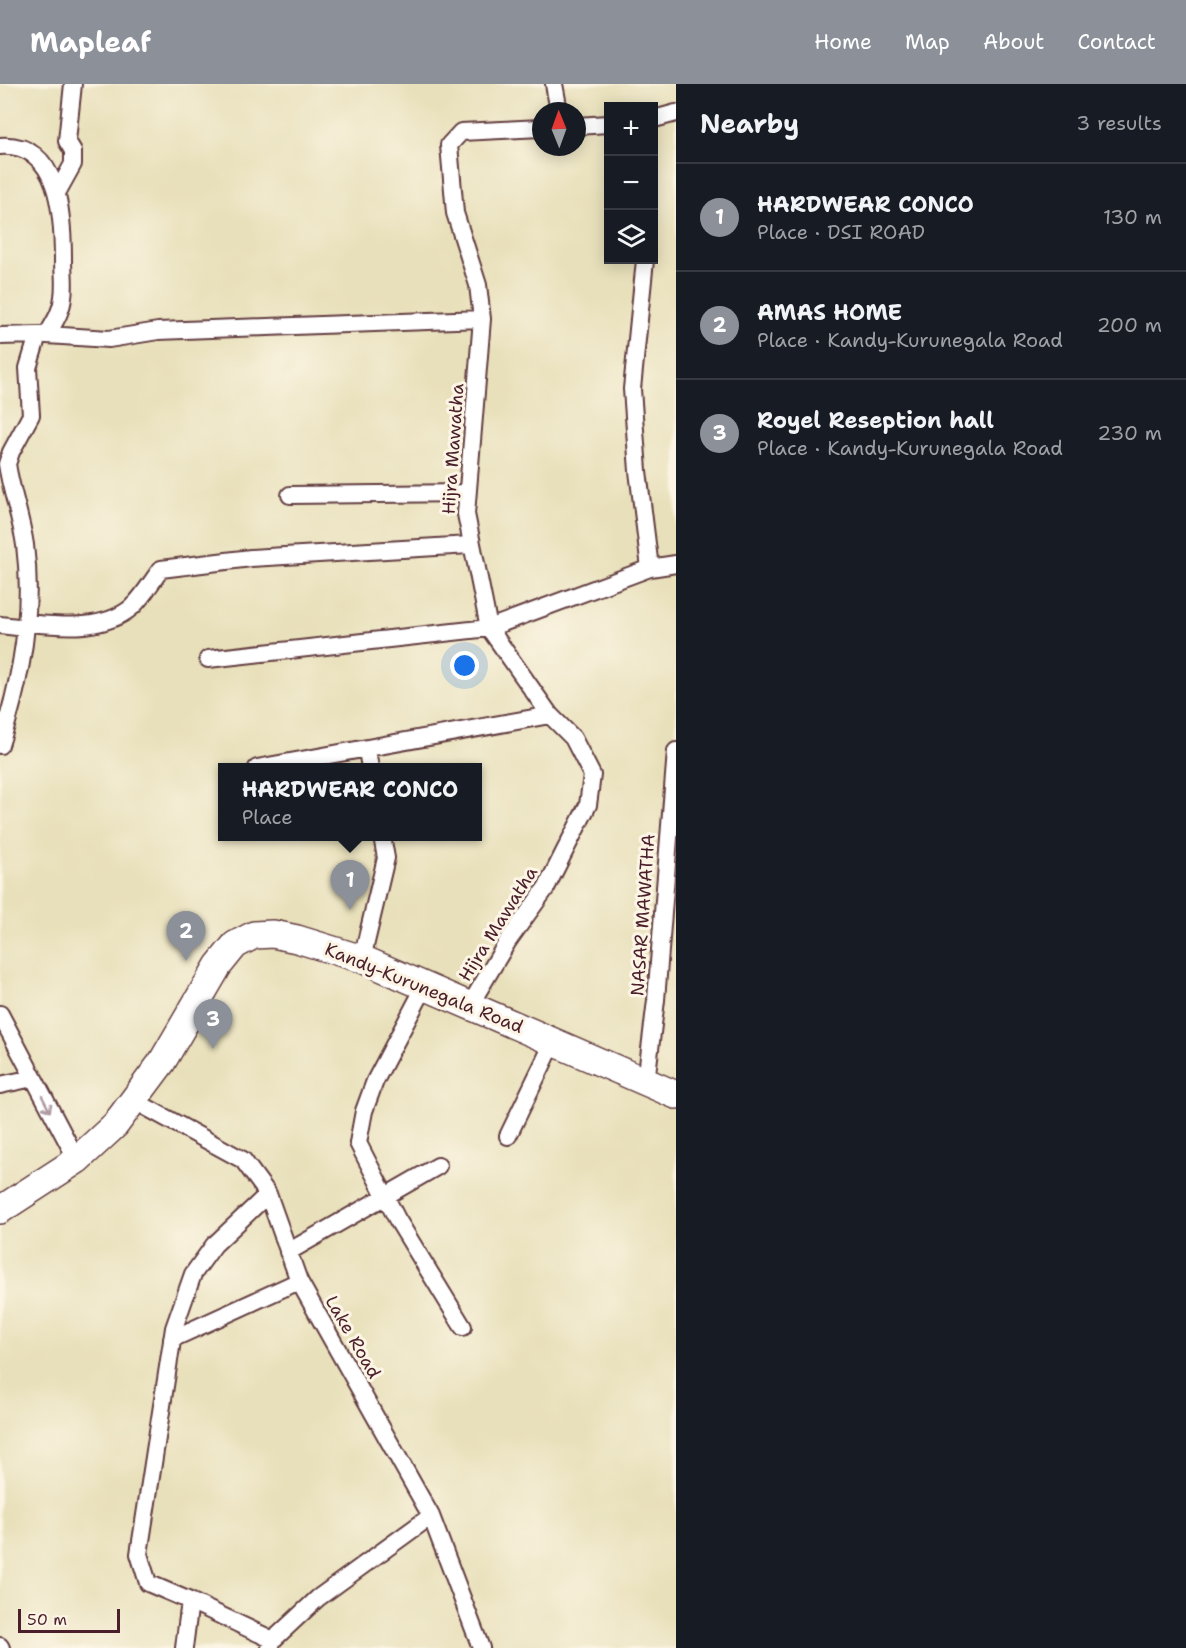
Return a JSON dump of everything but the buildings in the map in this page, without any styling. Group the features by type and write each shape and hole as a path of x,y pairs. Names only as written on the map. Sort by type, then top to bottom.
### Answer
{"highway":[{"name":"Kandy-Kurunegala Road","path":"0,1210 77,1160 115,1125 162,1062 218,966 235,945 254,935 273,934 327,946 362,959 676,1095"}],"street":[{"path":"58,191 73,164 73,151 67,141 73,84"},
{"path":"554,84 557,102"},
{"path":"658,118 676,113"},
{"path":"586,125 604,124"},
{"name":"Hijra Mawatha","path":"470,1005 508,941 546,888 588,805 592,775 573,738 550,715 489,628 470,545 466,493 482,319 478,285 455,213 449,145 461,132 532,128"},
{"path":"0,146 11,145 29,150 48,170 58,191 63,223 63,298 57,319 42,335 28,368 31,415 11,452 5,477 26,554 26,626 16,696 0,746"},
{"path":"645,264 632,389 638,471 650,568"},
{"path":"0,336 42,335 109,339 158,331 482,319"},
{"path":"290,495 466,493"},
{"path":"0,625 68,627 112,620 132,607 161,569 251,558 470,545"},
{"path":"208,659 489,628 650,568 676,564"},
{"path":"288,763 550,715"},
{"path":"367,750 369,763"},
{"name":"NASAR MAWATHA","path":"646,1082 674,810 676,751"},
{"path":"362,959 386,858 383,841"},
{"path":"424,986 375,1081 364,1111 358,1143 386,1198 463,1327"},
{"path":"0,1014 77,1160"},
{"path":"508,1136 554,1041"},
{"path":"0,1085 33,1078"},
{"name":"Lake Road","path":"134,1100 243,1160 268,1194 299,1281 431,1516 481,1648"},
{"path":"288,1252 386,1198 438,1166"},
{"path":"268,1194 214,1245 193,1274 172,1339 139,1554 148,1583 190,1601 271,1644 318,1598 431,1516"},
{"path":"172,1339 299,1281"},
{"path":"184,1648 190,1601"}],"place":[{"name":"HARDWEAR CONCO","path":"350,910"},
{"name":"AMAS HOME","path":"186,961"},
{"name":"Royel Reseption hall","path":"213,1049"}]}
